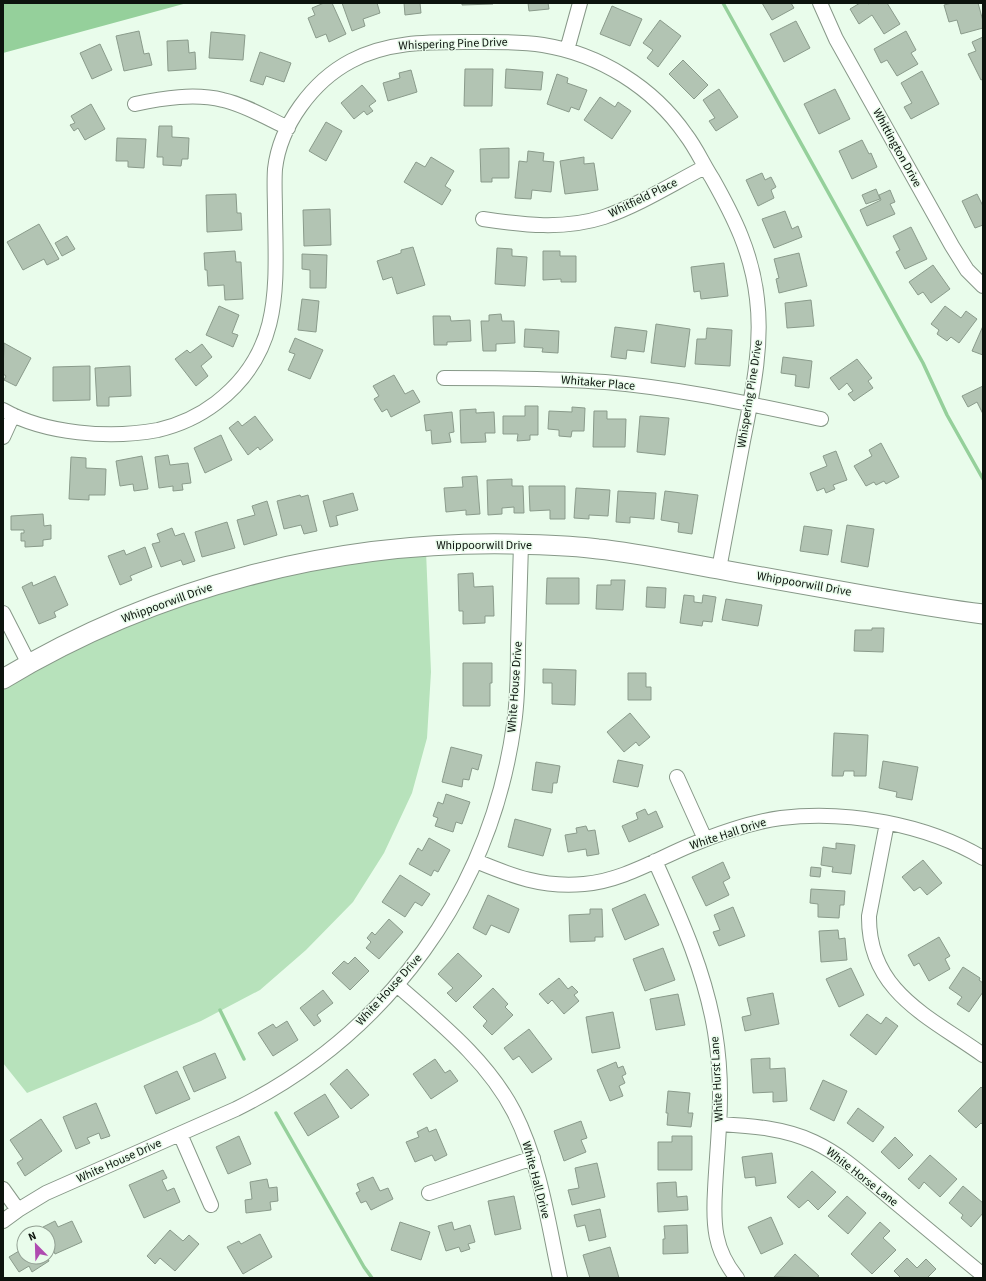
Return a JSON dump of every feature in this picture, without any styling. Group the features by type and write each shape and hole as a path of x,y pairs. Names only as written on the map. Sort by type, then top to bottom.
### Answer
{"street":[{"path":"567,50 580,3"},
{"name":"Whittington Drive","path":"820,3 836,39 952,246 967,270 983,286"},
{"name":"Whispering Pine Drive","path":"8,412 42,425 63,430 112,434 144,432 168,427 193,417 214,405 234,388 249,370 260,349 269,328 274,307 276,280 275,171 278,152 288,128 306,99 329,76 353,60 380,49 401,44 420,42 503,42 533,44 567,50 588,57 630,80 667,111 686,135 725,201 741,233 748,253 757,298 759,334 750,404 719,569"},
{"path":"135,104 171,98 216,98 230,102 288,128"},
{"name":"Whitfield Place","path":"483,219 535,226 563,225 603,217 628,207 705,166"},
{"name":"Whitaker Place","path":"444,378 606,382 681,392 750,404 821,419"},
{"path":"3,437 8,412"},
{"name":"Whippoorwill Drive","path":"3,679 86,635 158,605 216,585 270,570 349,555 411,547 521,544 572,546 598,549 983,614"},
{"name":"White House Drive","path":"3,1221 46,1193 249,1103 305,1069 356,1027 397,985 425,950 439,929 476,861 492,818 507,763 514,724 517,684 521,544"},
{"path":"3,614 29,664"},
{"path":"678,777 705,839"},
{"name":"White Hall Drive","path":"476,861 524,879 544,884 564,885 597,882 624,874 705,839 760,822 798,817 846,817 887,823 952,842 983,858"},
{"path":"887,823 869,916 872,941 878,963 888,982 902,997 983,1055"},
{"name":"White Hurst Lane","path":"655,861 691,942 706,991 715,1032 718,1061 720,1124 714,1206 715,1231 722,1256 737,1278"},
{"name":"White Hall Drive","path":"397,985 454,1036 485,1070 513,1110 533,1158 541,1187 560,1278"},
{"name":"White Horse Lane","path":"720,1124 755,1126 780,1130 802,1137 822,1146 856,1170 983,1275"},
{"path":"180,1134 211,1205"},
{"path":"429,1193 533,1158"},
{"path":"3,1189 18,1210"}],"shaded area":[{"path":"3,3 187,3 3,53"},
{"path":"426,551 431,672 427,738 412,793 384,853 353,902 306,950 260,990 201,1021 27,1093 3,1063 3,689 87,644 175,607 205,597 270,578"}],"building":[{"path":"324,3 332,3 346,34 329,42 326,34 316,38 308,18 315,15 312,8"},
{"path":"342,3 377,3 380,13 363,19 365,26 352,31"},
{"path":"404,3 420,3 421,13 405,15"},
{"path":"462,3 493,3 493,4 462,5"},
{"path":"528,3 548,3 549,9 529,11"},
{"path":"762,3 791,3 794,8 772,20"},
{"path":"860,3 887,3 900,24 884,34 872,15 859,24 850,9"},
{"path":"952,3 978,3 983,21 983,28 961,34 957,20 949,22 944,5"},
{"path":"612,6 642,19 630,46 600,34"},
{"path":"660,20 681,36 658,67 647,58 653,50 643,43"},
{"path":"796,21 810,48 784,62 770,34"},
{"path":"139,31 144,54 149,53 152,65 124,71 116,36"},
{"path":"906,31 916,50 911,53 918,64 897,76 887,60 881,63 874,49"},
{"path":"211,32 245,35 243,60 209,58"},
{"path":"983,37 983,79 981,80 968,54 976,51 972,42"},
{"path":"188,40 189,53 195,52 196,69 168,71 167,41"},
{"path":"100,44 112,70 92,79 80,53"},
{"path":"260,52 291,63 284,82 266,76 263,85 250,81"},
{"path":"683,60 708,85 694,99 669,74"},
{"path":"465,69 493,69 492,106 464,106"},
{"path":"506,69 543,72 541,90 505,88"},
{"path":"411,70 417,92 388,101 383,83 400,78 399,73"},
{"path":"922,71 939,104 911,119 904,107 912,103 901,83"},
{"path":"557,74 568,78 567,83 587,90 579,110 571,107 569,112 547,104"},
{"path":"362,85 376,101 369,106 373,111 367,115 364,111 354,119 341,103"},
{"path":"719,89 738,117 716,131 709,121 715,118 703,100"},
{"path":"835,89 850,119 819,134 804,104"},
{"path":"600,97 615,107 618,102 631,111 612,139 584,120"},
{"path":"91,104 105,129 85,140 78,128 74,131 70,125 75,123 71,116"},
{"path":"326,122 342,131 326,161 309,151"},
{"path":"159,126 172,126 172,137 189,138 188,159 182,159 181,166 163,165 163,157 157,157"},
{"path":"117,138 146,139 144,168 128,167 128,161 116,161"},
{"path":"862,140 869,154 871,153 877,167 852,179 839,151"},
{"path":"509,148 509,178 492,178 492,182 481,182 480,149"},
{"path":"528,151 544,153 543,161 554,162 551,192 532,190 531,199 515,198 519,161 527,162"},
{"path":"431,157 454,171 445,186 451,190 442,205 404,182 416,162 425,167"},
{"path":"584,157 584,164 594,163 598,190 565,194 560,161"},
{"path":"762,173 765,180 771,177 776,187 771,190 774,198 758,206 746,180"},
{"path":"876,189 880,199 866,204 862,195"},
{"path":"890,190 895,202 890,204 895,214 867,226 860,210 881,200 879,195"},
{"path":"236,194 237,213 241,213 242,230 207,232 206,195"},
{"path":"977,194 983,206 983,225 975,228 962,201"},
{"path":"330,209 331,245 304,246 303,210"},
{"path":"785,211 792,229 798,226 802,237 774,248 762,219"},
{"path":"39,224 59,259 47,265 44,259 23,270 7,242"},
{"path":"911,227 927,259 905,269 896,252 900,250 893,236"},
{"path":"67,236 75,249 62,256 55,243"},
{"path":"413,247 425,285 397,294 392,277 383,280 377,261 401,253 401,250"},
{"path":"497,248 512,249 512,256 527,257 525,286 495,284"},
{"path":"235,251 236,262 241,262 243,299 225,300 224,285 208,286 204,253"},
{"path":"543,251 560,251 560,256 576,256 576,282 561,282 561,279 543,280"},
{"path":"799,253 807,286 779,293 776,279 779,278 774,259"},
{"path":"302,254 327,255 326,288 310,288 310,270 302,269"},
{"path":"724,263 728,296 701,299 700,291 694,292 691,267"},
{"path":"933,265 950,289 931,303 923,292 918,295 909,282"},
{"path":"302,299 319,301 316,332 298,330"},
{"path":"811,300 814,326 787,328 785,303"},
{"path":"219,306 239,315 232,333 238,335 233,347 206,335"},
{"path":"945,306 961,318 966,311 977,319 959,343 951,337 947,341 937,334 939,330 931,324"},
{"path":"501,314 502,321 514,321 515,343 496,344 496,351 483,351 481,321 489,321 489,315"},
{"path":"433,316 450,316 451,321 470,320 471,341 447,342 447,345 434,345"},
{"path":"656,324 690,329 685,367 651,363"},
{"path":"983,326 983,355 972,351"},
{"path":"615,327 647,331 644,352 627,350 626,359 611,357"},
{"path":"707,328 732,330 730,366 695,364 697,339 706,339"},
{"path":"525,329 559,331 558,353 542,352 543,348 524,347"},
{"path":"295,338 323,350 310,379 288,370 295,354 289,352"},
{"path":"4,343 31,358 16,386 4,380 6,376 3,374"},
{"path":"202,344 212,357 201,366 208,376 196,386 175,359 187,350 190,353"},
{"path":"783,357 812,361 809,388 795,386 796,375 781,373"},
{"path":"857,359 872,378 868,381 873,388 854,401 848,394 853,391 847,383 839,390 830,378"},
{"path":"90,366 90,400 53,401 53,367"},
{"path":"130,366 131,396 109,397 109,406 97,406 95,368"},
{"path":"394,375 405,394 413,390 420,402 391,417 387,409 382,412 374,399 379,396 373,386"},
{"path":"983,386 983,414 977,402 968,407 962,396"},
{"path":"525,406 538,406 538,435 530,435 530,440 517,441 518,434 503,434 503,416 525,416"},
{"path":"572,407 585,408 584,431 572,431 571,437 559,436 559,430 548,429 549,411 572,412"},
{"path":"476,409 476,413 494,412 495,433 485,433 486,442 461,443 460,410"},
{"path":"594,411 607,411 607,419 626,419 625,447 593,447"},
{"path":"452,412 454,432 449,433 451,442 432,444 431,430 426,431 424,415"},
{"path":"255,416 273,440 260,450 258,447 248,455 229,428 238,421 242,426"},
{"path":"640,416 669,418 665,455 637,452"},
{"path":"221,435 232,460 205,473 194,448"},
{"path":"881,443 899,477 886,484 884,481 876,485 874,482 866,486 854,466 872,456 869,450"},
{"path":"836,451 847,480 833,485 835,489 826,493 824,488 817,491 810,473 827,466 823,456"},
{"path":"168,455 170,465 188,463 191,483 182,484 183,490 173,491 173,486 159,488 155,457"},
{"path":"142,456 148,489 134,491 133,484 120,486 116,461"},
{"path":"71,457 86,458 86,468 106,469 105,495 89,495 89,500 69,499"},
{"path":"477,476 480,514 466,515 466,510 446,512 444,488 463,487 462,477"},
{"path":"512,479 512,486 523,486 524,513 514,513 514,507 502,508 502,514 488,515 487,480"},
{"path":"529,486 565,486 565,519 550,519 550,510 530,511"},
{"path":"576,488 610,490 608,516 589,515 589,519 574,518"},
{"path":"618,491 656,493 654,519 630,517 630,523 616,522"},
{"path":"665,491 698,495 692,534 678,532 679,523 661,520"},
{"path":"353,493 358,510 336,516 338,525 330,527 323,501"},
{"path":"300,495 301,497 308,495 317,531 304,534 301,525 284,529 277,501"},
{"path":"267,501 277,535 244,545 237,520 255,515 252,506"},
{"path":"43,514 44,526 51,525 51,539 43,540 43,546 25,547 25,541 21,541 21,533 24,533 24,530 11,530 11,516"},
{"path":"227,522 235,548 202,557 195,532"},
{"path":"847,525 874,529 868,567 841,562"},
{"path":"804,526 832,530 828,555 800,551"},
{"path":"172,528 175,536 184,533 195,561 183,565 181,560 161,567 152,544 160,542 157,534"},
{"path":"145,547 152,567 130,576 132,580 120,585 108,556 124,550 126,555"},
{"path":"473,573 474,587 493,586 494,616 485,616 485,623 463,624 463,611 459,611 458,574"},
{"path":"55,576 68,605 54,612 56,617 39,624 22,587 32,582 33,586"},
{"path":"547,578 579,578 579,604 546,604"},
{"path":"611,580 625,580 623,610 596,609 597,585 611,585"},
{"path":"647,587 666,588 665,608 646,607"},
{"path":"684,595 694,596 694,602 702,603 703,595 716,597 712,622 703,621 702,626 680,623"},
{"path":"726,599 762,605 758,626 722,620"},
{"path":"872,628 884,628 883,652 854,651 855,630 872,630"},
{"path":"463,663 492,663 490,706 463,706"},
{"path":"543,669 576,670 575,705 552,704 552,683 543,683"},
{"path":"628,673 646,673 646,687 651,687 651,700 628,700"},
{"path":"630,713 650,737 639,746 636,742 624,752 607,732"},
{"path":"834,733 868,735 866,776 854,776 854,771 844,771 843,776 832,776"},
{"path":"451,747 482,755 478,770 472,768 469,780 463,779 462,787 442,782"},
{"path":"618,760 643,765 638,787 613,782"},
{"path":"883,761 918,767 912,800 896,797 897,792 879,788"},
{"path":"536,762 560,766 557,783 553,783 552,793 532,790"},
{"path":"446,794 470,802 462,824 456,822 453,832 435,826 438,818 433,816 438,802 443,804"},
{"path":"645,809 648,815 656,811 663,827 629,842 622,826 638,819 636,813"},
{"path":"515,819 551,829 543,856 508,847"},
{"path":"586,826 588,831 595,830 599,854 587,856 586,849 568,852 565,835 577,833 576,828"},
{"path":"429,838 450,850 438,872 434,870 431,876 409,864 418,848 422,851"},
{"path":"836,843 855,845 851,874 832,872 833,867 821,865 823,847 836,849"},
{"path":"923,860 942,883 927,895 920,887 914,891 902,877"},
{"path":"723,862 730,878 723,882 729,895 706,906 692,877"},
{"path":"811,867 821,868 820,877 810,876"},
{"path":"400,875 430,894 422,906 415,902 405,917 382,902"},
{"path":"811,889 845,891 844,905 840,905 839,918 818,917 818,904 810,903"},
{"path":"645,894 659,925 625,940 612,909"},
{"path":"488,895 519,909 509,933 491,925 486,935 473,928"},
{"path":"733,907 745,936 719,946 713,932 720,930 714,915"},
{"path":"590,909 602,909 603,937 595,937 595,941 570,942 569,915 590,914"},
{"path":"389,919 403,932 379,959 366,948 371,942 367,938 372,932 375,935"},
{"path":"838,930 839,939 845,938 847,960 821,962 819,931"},
{"path":"939,937 950,956 945,959 950,969 929,981 919,963 914,966 908,955"},
{"path":"663,948 675,980 645,991 633,959"},
{"path":"458,953 482,976 456,1002 447,993 453,988 438,974"},
{"path":"355,957 369,971 350,990 332,973 344,961 348,964"},
{"path":"963,967 980,978 979,980 983,983 983,992 969,1012 957,1004 962,997 949,988"},
{"path":"851,968 864,995 839,1007 826,979"},
{"path":"559,978 568,989 572,986 578,992 574,995 579,1001 564,1014 552,1000 548,1004 539,994"},
{"path":"493,988 508,1004 505,1007 513,1015 492,1035 483,1026 487,1021 473,1007"},
{"path":"323,990 333,1003 317,1015 321,1021 314,1026 300,1008"},
{"path":"773,993 779,1024 745,1031 742,1017 751,1015 747,998"},
{"path":"678,994 685,1025 656,1030 650,999"},
{"path":"613,1012 620,1048 592,1053 586,1017"},
{"path":"867,1014 881,1024 886,1017 898,1026 876,1055 850,1035"},
{"path":"287,1021 298,1040 273,1056 258,1033 273,1024 276,1028"},
{"path":"529,1029 552,1059 532,1073 519,1056 513,1060 504,1048"},
{"path":"215,1053 226,1078 194,1092 183,1067"},
{"path":"770,1058 770,1069 785,1068 787,1101 773,1102 773,1092 753,1093 751,1059"},
{"path":"435,1059 445,1073 450,1070 458,1081 431,1099 413,1074"},
{"path":"616,1062 618,1068 623,1066 626,1074 622,1076 625,1083 619,1086 623,1096 610,1101 597,1070"},
{"path":"347,1069 369,1095 351,1109 330,1084"},
{"path":"177,1071 190,1099 156,1114 144,1086"},
{"path":"823,1080 847,1091 834,1121 810,1109"},
{"path":"981,1087 983,1089 983,1125 981,1123 976,1128 958,1111"},
{"path":"668,1091 690,1093 688,1113 693,1113 691,1127 667,1125 668,1113 666,1113"},
{"path":"325,1094 339,1117 308,1136 294,1113"},
{"path":"96,1103 110,1136 101,1139 99,1133 87,1138 90,1143 76,1149 63,1117"},
{"path":"858,1108 884,1127 873,1142 847,1123"},
{"path":"41,1119 62,1151 25,1176 17,1163 23,1159 10,1140"},
{"path":"581,1121 587,1138 581,1140 586,1152 564,1161 554,1131"},
{"path":"427,1127 429,1132 436,1129 447,1155 435,1161 432,1155 415,1162 406,1142 419,1137 417,1132"},
{"path":"239,1136 251,1164 228,1174 216,1147"},
{"path":"672,1136 692,1136 692,1170 658,1170 658,1142 672,1142"},
{"path":"895,1137 913,1155 899,1169 881,1152"},
{"path":"772,1153 776,1183 756,1186 755,1177 745,1178 742,1157"},
{"path":"930,1155 957,1179 940,1197 924,1182 919,1189 908,1179"},
{"path":"597,1163 605,1197 572,1205 568,1190 579,1188 575,1168"},
{"path":"163,1170 167,1178 162,1180 167,1191 174,1188 180,1202 144,1218 129,1185"},
{"path":"812,1171 836,1192 818,1210 808,1200 799,1208 787,1197"},
{"path":"373,1177 380,1191 388,1188 393,1199 371,1210 366,1201 361,1203 356,1193 360,1191 357,1184"},
{"path":"267,1179 269,1188 277,1187 278,1201 270,1202 271,1210 246,1213 245,1200 252,1199 250,1182"},
{"path":"676,1182 677,1197 687,1196 688,1210 658,1212 657,1183"},
{"path":"963,1186 983,1203 983,1213 971,1227 961,1218 963,1215 949,1203"},
{"path":"514,1196 521,1229 495,1235 488,1201"},
{"path":"847,1196 866,1213 848,1234 828,1216"},
{"path":"600,1209 606,1237 589,1241 585,1225 577,1227 574,1215"},
{"path":"771,1217 783,1244 761,1254 748,1227"},
{"path":"55,1221 58,1227 72,1221 82,1242 56,1254 56,1225 47,1225"},
{"path":"400,1222 430,1232 421,1260 391,1250"},
{"path":"452,1222 454,1230 470,1225 475,1242 468,1244 470,1249 461,1252 459,1247 446,1251 438,1226"},
{"path":"880,1222 890,1231 883,1238 896,1250 872,1274 851,1254"},
{"path":"687,1225 688,1253 663,1254 663,1239 665,1239 664,1226"},
{"path":"170,1230 183,1241 189,1235 199,1244 175,1271 160,1258 155,1264 147,1256"},
{"path":"260,1234 272,1257 243,1274 227,1247 239,1241 241,1244"},
{"path":"610,1247 619,1278 590,1278 583,1255"},
{"path":"16,1253 16,1265 43,1265 32,1272 29,1266 19,1272 9,1257"},
{"path":"795,1254 819,1276 816,1278 774,1277"},
{"path":"907,1258 917,1268 926,1259 936,1269 927,1278 901,1278 894,1271"}],"waterway":[{"path":"723,3 923,363 947,415 983,479"},
{"path":"220,1010 244,1059"},
{"path":"276,1113 364,1267 372,1278"}]}
